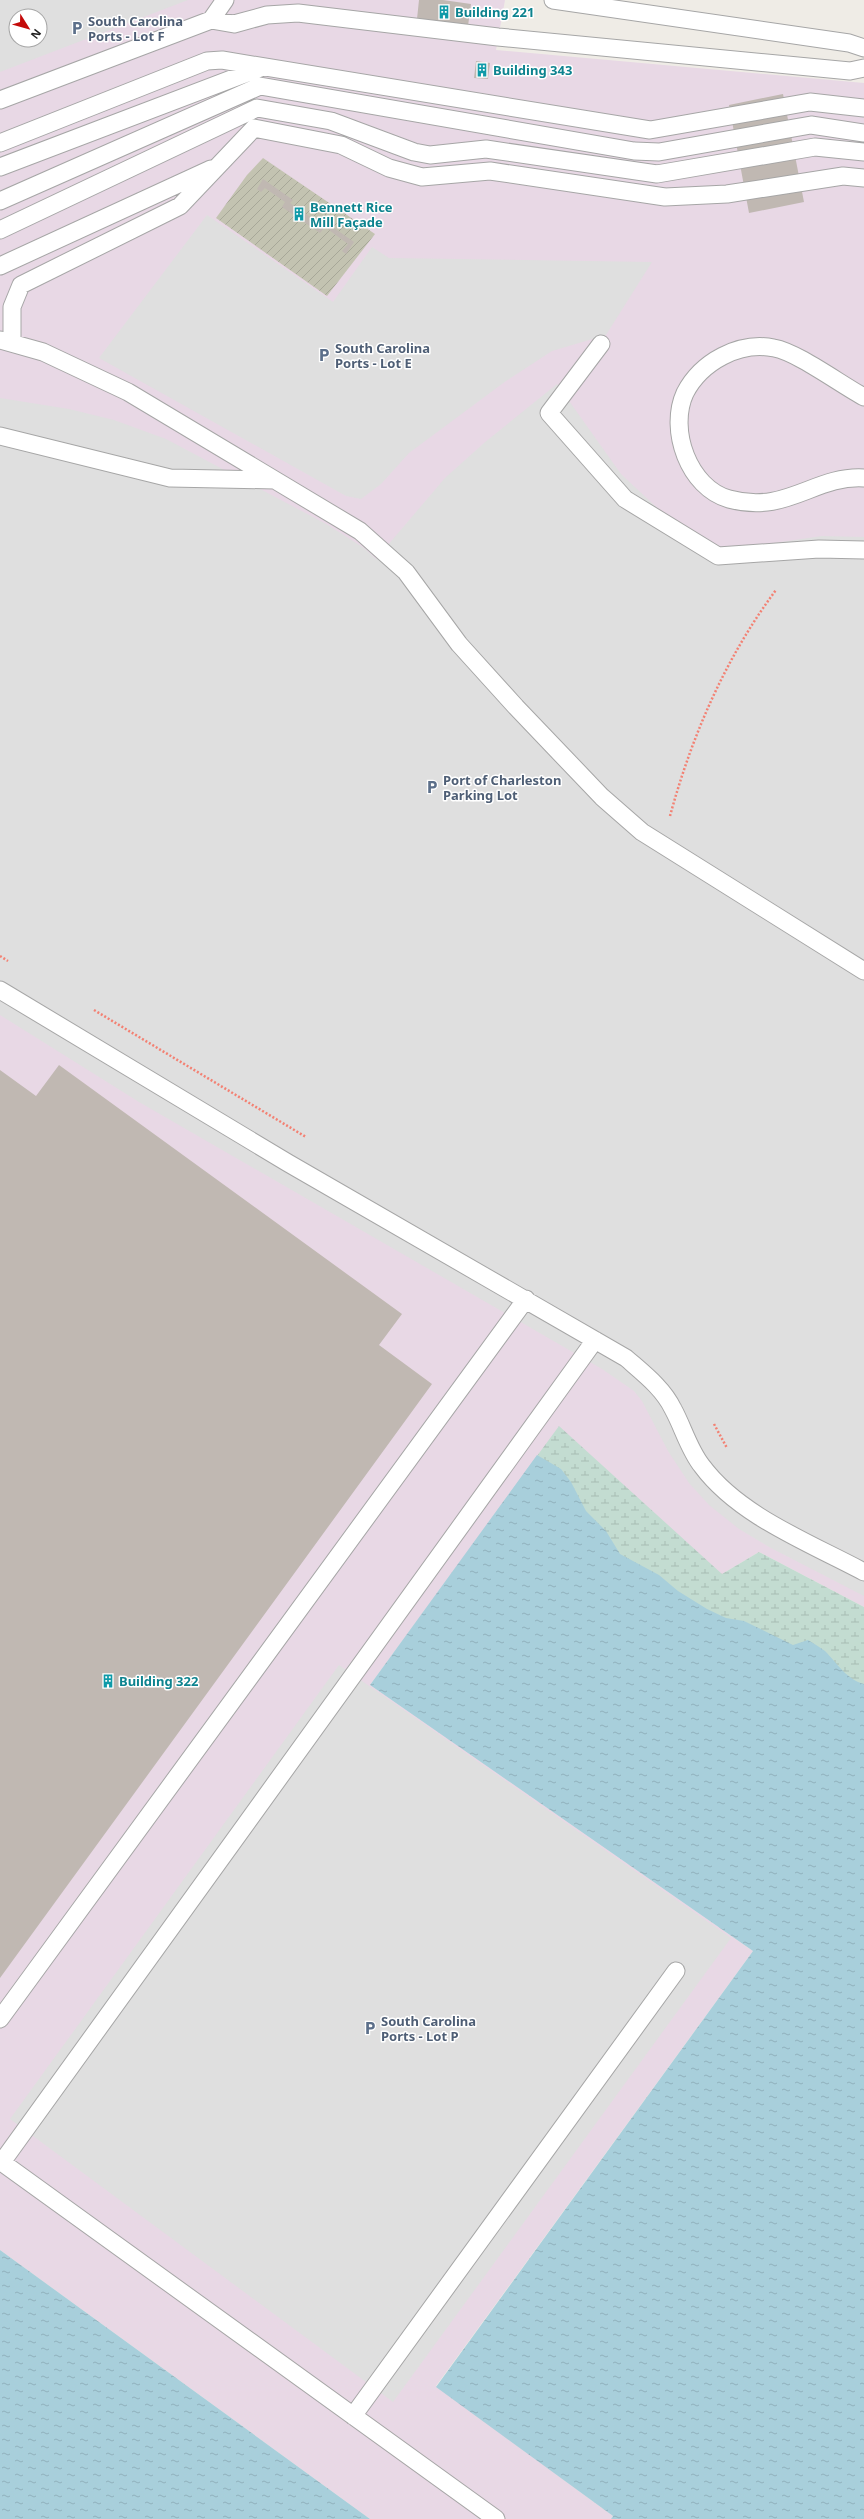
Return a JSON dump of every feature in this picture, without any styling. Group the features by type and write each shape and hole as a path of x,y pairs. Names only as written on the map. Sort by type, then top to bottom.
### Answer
{"lane":[{"path":"211,20 225,0"},
{"path":"553,0 849,43 864,48"},
{"path":"0,100 211,20 234,24 267,15 298,12 498,37 850,71 864,68"},
{"path":"0,143 207,62 222,60 650,130 810,102 864,108"},
{"path":"0,167 263,67"},
{"path":"0,201 260,86 634,151 659,152 811,125 864,133"},
{"path":"0,230 257,108 331,121 414,152 430,155 486,149 657,174 815,147 864,152"},
{"path":"864,178 843,176 727,194 664,197 490,171 422,177 389,168 341,145 254,128 180,206 21,285 12,307 6,342 44,352 128,392 360,531 406,572 459,644 516,707 602,797 642,832 864,971"},
{"path":"0,266 218,165"},
{"path":"601,344 549,413 625,499 718,556 819,549 864,550"},
{"path":"864,396 788,353 774,348 739,349 710,363 697,377 685,394 680,430 685,457 696,475 712,490 727,499 748,503 771,503 788,499 830,483 852,477 864,478"},
{"path":"0,436 170,478 275,480"},
{"path":"0,990 288,1163 626,1358 651,1380 672,1407 701,1466 724,1490 753,1512 864,1572"},
{"path":"0,2018 526,1299"},
{"path":"496,2519 1,2162 595,1340"},
{"path":"353,2416 676,1971"}],"path":[{"path":"662,844 681,776 708,707 740,644 776,590"}],"shaded area":[{"path":"0,0 505,0 496,50 864,83 864,1607 759,1552 722,1574 507,1498 370,1685 753,1951 436,2386 613,2516 611,2519 370,2519 0,2250"},
{"name":"South Carolina Ports - Lot F","path":"0,0 188,0 0,72"},
{"path":"263,158 375,234 327,296 216,218 247,175"},
{"name":"South Carolina Ports - Lot E","path":"207,215 333,302 372,247 389,258 652,262 606,335 552,351 506,381 409,453 381,484 361,499 346,496 99,358"},
{"name":"Port of Charleston Parking Lot","path":"557,384 621,474 668,518 717,548 761,545 822,536 864,537 864,1596 769,1547 739,1529 709,1505 689,1483 668,1451 642,1401 634,1391 602,1369 139,1102 0,1015 0,398 69,409 114,420 166,439 328,525 364,548 376,559 445,478 484,443"},
{"name":"South Carolina Ports - Lot P","path":"339,1665 731,1938 393,2402 10,2119"}],"green space":[{"path":"559,1426 722,1574 759,1552 864,1607 864,2013 496,1512"}],"water":[{"path":"537,1455 561,1469 571,1482 586,1511 606,1531 620,1554 659,1575 678,1591 707,1609 726,1618 744,1621 793,1645 808,1640 825,1651 847,1675 864,1684 864,2519 611,2519 613,2516 436,2387 753,1951 370,1685"},
{"path":"0,2250 370,2519 0,2519"}],"building":[{"name":"Building 221","path":"419,0 443,0 471,4 468,26 417,19"},
{"name":"Building 343","path":"476,61 490,63 488,79 474,78"},
{"path":"783,94 804,202 749,213 729,105"},
{"name":"Bennett Rice Mill Façade","path":"263,179 293,200 290,203 322,225 324,221 354,242 346,254 342,251 348,244 325,227 320,233 282,207 285,202 265,188 261,192 257,189"},
{"name":"Building 322","path":"59,1065 402,1314 379,1345 432,1384 0,1978 0,1070 36,1096"}],"place":[{"name":"Building 221","path":"444,12"},
{"name":"South Carolina Ports - Lot F","path":"77,28"},
{"name":"Building 343","path":"482,70"},
{"name":"Bennett Rice Mill Façade","path":"299,214"},
{"name":"South Carolina Ports - Lot E","path":"324,355"},
{"name":"Port of Charleston Parking Lot","path":"432,787"},
{"name":"Building 322","path":"108,1681"},
{"name":"South Carolina Ports - Lot P","path":"370,2028"}]}
